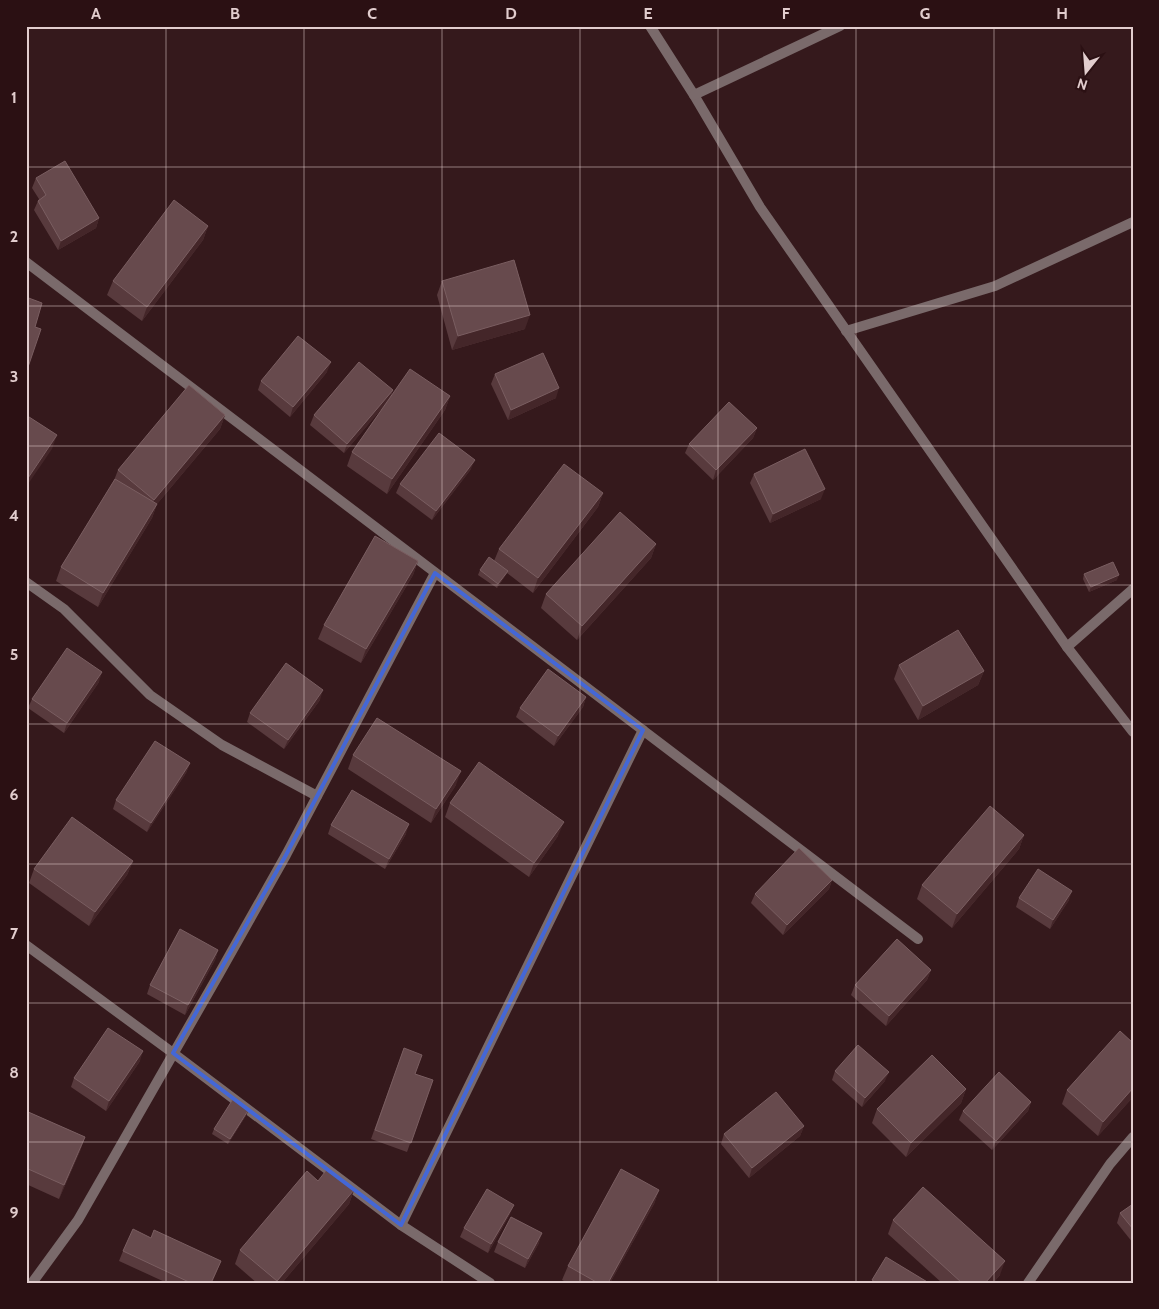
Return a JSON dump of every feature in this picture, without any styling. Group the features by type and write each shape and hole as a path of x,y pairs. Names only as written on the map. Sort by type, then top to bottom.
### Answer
{"street":[{"path":"650,26 694,95 760,207 1067,647 1133,732"},
{"path":"694,95 840,26"},
{"path":"846,331 995,286 1133,222"},
{"path":"26,262 918,940"},
{"path":"32,1283 78,1220 282,864 435,573"},
{"path":"26,582 64,609 150,695 222,745 317,796"},
{"path":"1067,647 1133,589"},
{"path":"401,1225 643,730"},
{"path":"26,945 401,1225 490,1283"},
{"path":"1028,1283 1110,1164 1133,1137"}],"highlighted area":[{"path":"435,573 643,730 401,1225 173,1053 286,855"}],"building":[{"path":"65,161 99,218 61,241 38,201 46,195 36,178"},
{"path":"174,200 208,226 147,307 113,281"},
{"path":"514,260 530,315 458,336 442,281"},
{"path":"26,297 42,303 35,327 41,329 26,373"},
{"path":"298,336 331,362 293,407 261,381"},
{"path":"543,353 559,388 511,410 495,374"},
{"path":"359,362 393,390 347,444 314,415"},
{"path":"410,369 450,396 392,479 352,452"},
{"path":"189,385 225,415 154,500 118,470"},
{"path":"729,402 757,428 716,470 689,444"},
{"path":"26,415 57,435 26,481"},
{"path":"439,433 475,460 436,511 400,484"},
{"path":"805,449 825,489 773,514 754,474"},
{"path":"564,464 603,493 538,578 499,549"},
{"path":"115,479 157,504 103,593 61,567"},
{"path":"620,512 656,544 582,626 546,594"},
{"path":"375,536 418,561 366,649 324,625"},
{"path":"489,557 508,571 498,584 480,570"},
{"path":"1113,562 1119,575 1091,587 1084,574"},
{"path":"958,630 984,671 923,706 899,665"},
{"path":"67,648 102,672 67,723 32,699"},
{"path":"286,663 323,690 288,740 250,713"},
{"path":"548,669 586,697 558,736 520,708"},
{"path":"377,718 461,771 436,809 353,755"},
{"path":"155,741 190,763 151,823 116,800"},
{"path":"479,762 564,822 534,863 450,803"},
{"path":"352,790 409,824 389,859 331,825"},
{"path":"990,806 1024,835 957,914 922,885"},
{"path":"72,817 133,861 95,912 34,869"},
{"path":"799,848 832,880 787,925 755,894"},
{"path":"1038,869 1072,891 1053,920 1019,898"},
{"path":"180,929 218,950 188,1005 150,985"},
{"path":"897,939 931,970 889,1016 855,985"},
{"path":"108,1028 143,1051 109,1101 74,1078"},
{"path":"1120,1031 1133,1043 1133,1088 1103,1122 1067,1090"},
{"path":"858,1045 889,1072 865,1098 835,1071"},
{"path":"404,1048 422,1055 415,1074 433,1080 411,1143 375,1130"},
{"path":"932,1055 966,1089 911,1143 877,1109"},
{"path":"999,1072 1031,1102 996,1141 963,1111"},
{"path":"776,1092 804,1126 752,1168 724,1134"},
{"path":"233,1099 249,1109 230,1139 214,1129"},
{"path":"26,1111 85,1137 64,1185 26,1168"},
{"path":"328,1168 354,1190 277,1281 240,1250 307,1171 318,1181"},
{"path":"621,1169 659,1190 608,1283 598,1283 568,1266"},
{"path":"923,1187 1005,1261 985,1283 962,1283 893,1220"},
{"path":"487,1189 514,1205 491,1244 464,1228"},
{"path":"1133,1204 1133,1229 1120,1213"},
{"path":"511,1217 542,1233 528,1259 498,1242"},
{"path":"133,1229 151,1238 154,1230 221,1261 211,1283 191,1283 123,1251"},
{"path":"886,1257 929,1283 877,1283 872,1280"}]}
